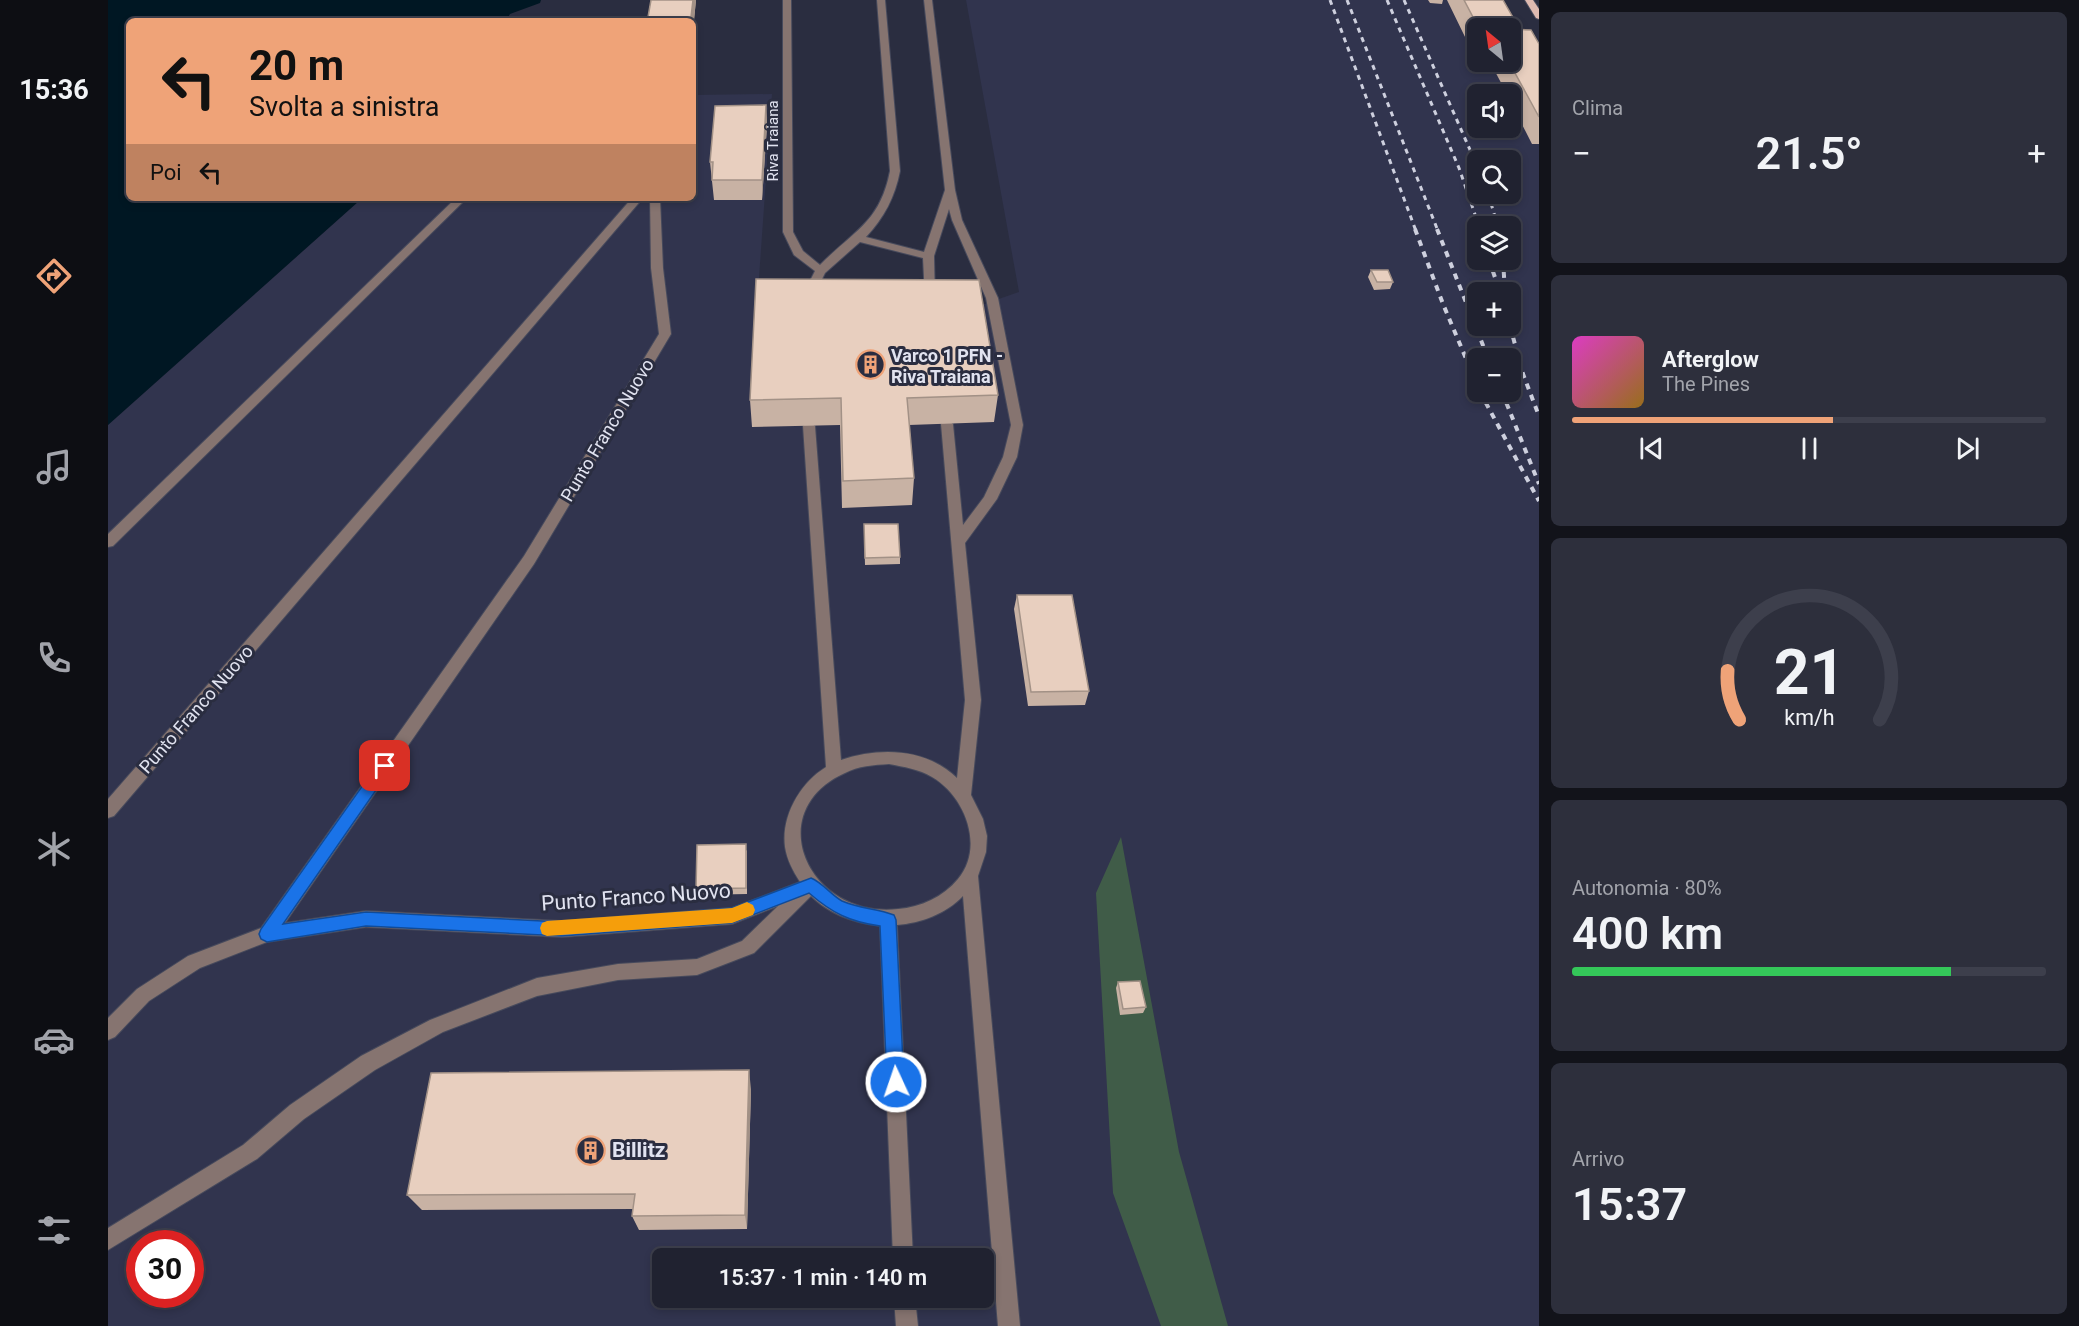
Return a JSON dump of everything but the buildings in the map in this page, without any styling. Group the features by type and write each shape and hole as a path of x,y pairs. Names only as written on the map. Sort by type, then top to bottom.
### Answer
{"main road":[{"path":"1529,0 1539,16"}],"street":[{"name":"Riva Traiana","path":"787,0 788,232 798,253 820,270"},
{"path":"806,306 811,285 820,270 858,238 880,213 892,191 895,171 881,0"},
{"path":"928,0 950,190 957,220 992,298 1017,425 1010,457 990,499 959,541"},
{"path":"931,307 928,256 950,190"},
{"path":"108,542 459,201"},
{"name":"Punto Franco Nuovo","path":"108,811 635,201"},
{"name":"Punto Franco Nuovo","path":"267,934 529,560 664,334 656,246 655,201"},
{"path":"858,238 928,256"},
{"path":"947,424 973,700 963,794"},
{"path":"809,426 834,770"},
{"path":"889,757 917,762 943,775 963,794 974,813 979,834 977,856 970,876 958,892 941,905 916,916 888,920 860,916 834,904 811,885 797,861 793,834 798,809 812,787 834,770 860,760 889,757"},
{"path":"970,876 1009,1326"},
{"path":"108,1240 250,1152 297,1112 368,1063 437,1026 537,987 618,972 697,967 748,947 811,885"},
{"name":"Punto Franco Nuovo","path":"108,1030 143,995 194,962 267,934 366,919 562,929 732,916 811,885"},
{"path":"888,920 903,1248"},
{"path":"905,1308 906,1326"}],"shaded area":[{"path":"108,0 541,0 540,3 510,14 508,18 126,18 126,201 359,201 108,425"},
{"path":"966,0 1484,0 1480,18 1467,18 1467,72 1521,72 1521,69 1539,81 1539,1326 108,1326 108,425 359,201 696,201 696,95 772,94 757,306 976,307 1019,292"}],"green space":[{"path":"1121,837 1179,1152 1228,1326 1161,1326 1113,1193 1096,893"}],"railway":[{"path":"1330,0 1416,231"},
{"path":"1347,0 1438,231"},
{"path":"1387,0 1459,168 1476,216"},
{"path":"1404,0 1470,150"},
{"path":"1491,204 1495,216"},
{"path":"1415,229 1467,361"},
{"path":"1437,229 1484,348"},
{"path":"1492,270 1497,282"},
{"path":"1504,270 1504,282"},
{"path":"1513,336 1523,374 1539,416"},
{"path":"1485,402 1539,501"},
{"path":"1506,402 1539,484"}],"slow traffic":[{"path":"547,928 562,929 732,916 747,910"}],"place":[{"name":"Varco 1 PFN - Riva Traiana","path":"870,365"},
{"name":"Billitz","path":"591,1150"}],"route":[{"path":"385,766 267,934 366,919 562,929 732,916 811,885 834,904 860,916 888,920 896,1082"}]}
